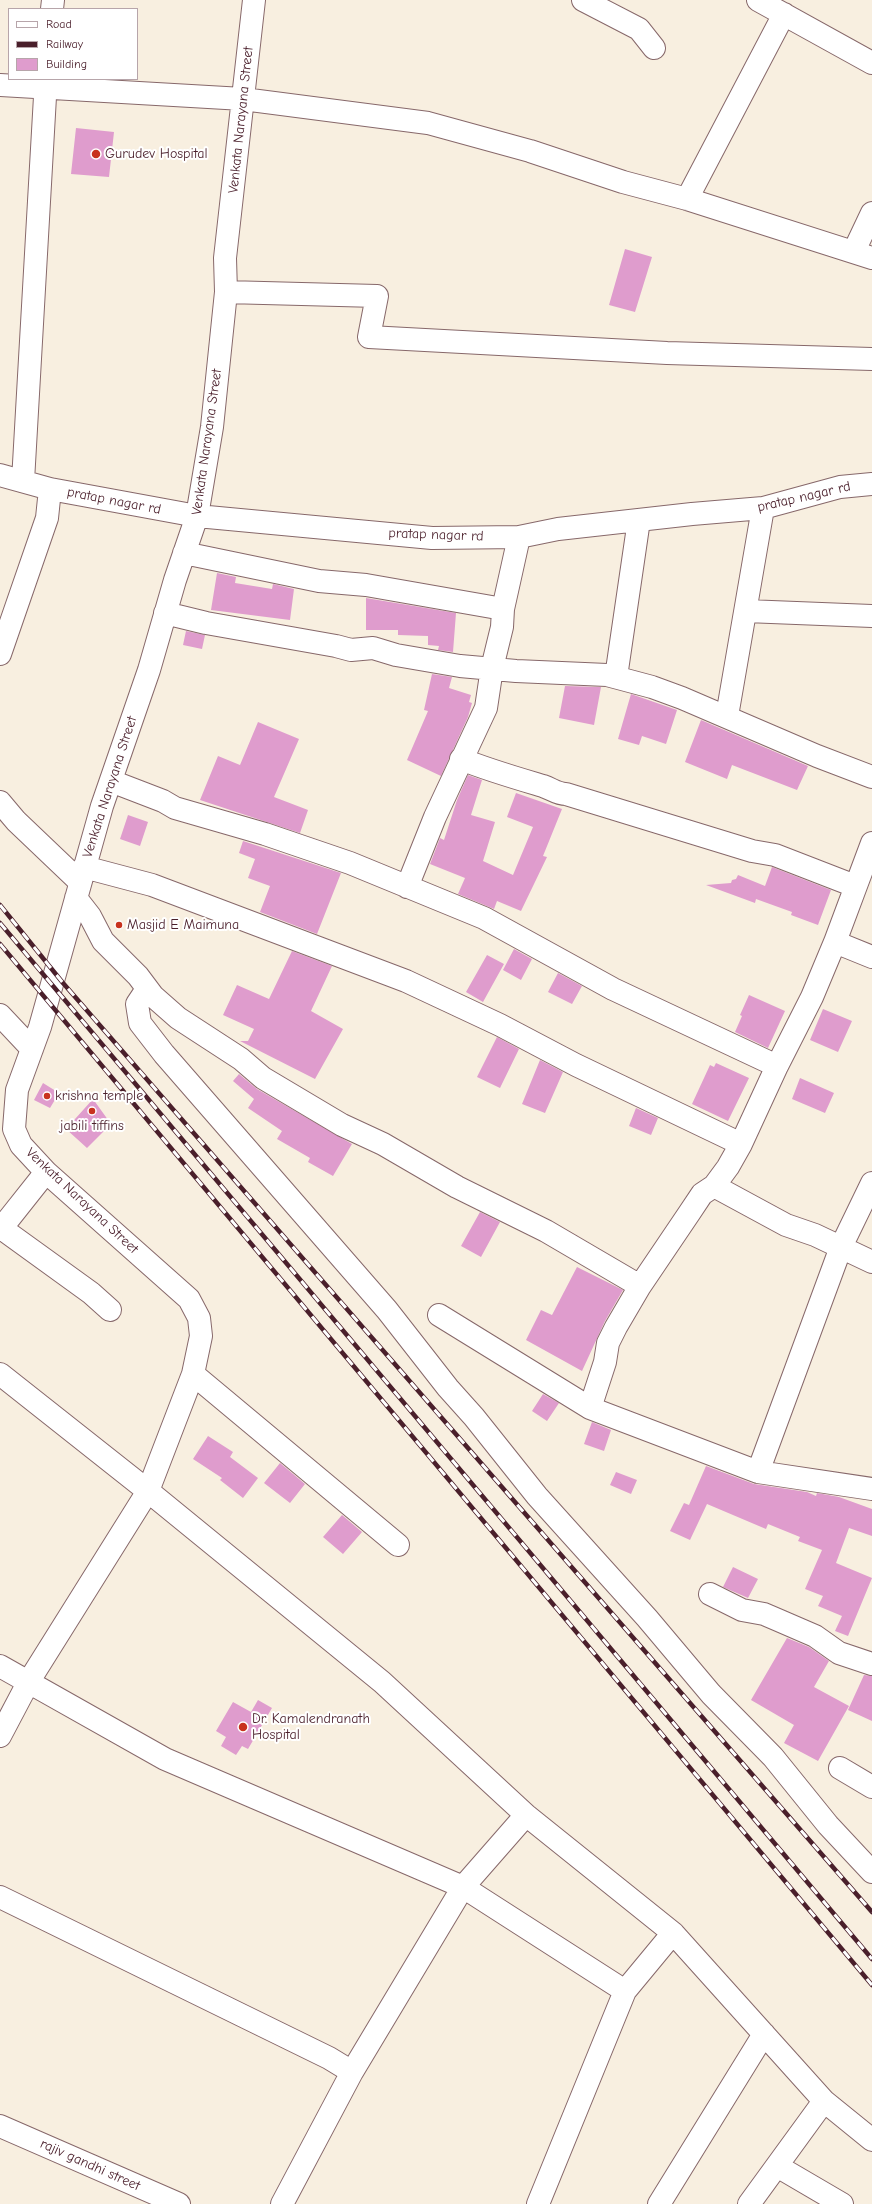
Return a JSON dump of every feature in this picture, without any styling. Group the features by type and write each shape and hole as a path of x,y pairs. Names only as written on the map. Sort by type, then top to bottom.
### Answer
{"street":[{"name":"Venkata Narayana Street","path":"0,1736 29,1682 148,1491 193,1374 201,1336 199,1318 189,1299 46,1172 7,1129 17,1090 40,1027 80,882 111,781 148,670 184,552 197,516 212,427 226,292 226,258 254,0"},
{"path":"583,0 639,29 654,48"},
{"path":"758,0 872,63"},
{"path":"687,199 784,14"},
{"path":"23,481 45,84"},
{"path":"0,85 45,84 243,99 428,123 530,151 622,182 687,199 863,255 872,214"},
{"path":"226,292 377,296 369,337 667,353 872,359"},
{"name":"pratap nagar rd","path":"0,475 50,489 197,516 432,538 519,537 558,529 763,508 840,487 872,484"},
{"path":"0,654 48,518 50,489"},
{"path":"727,716 763,508"},
{"path":"616,677 639,520"},
{"path":"407,886 435,816 461,759 476,732 486,708 492,668 502,627 503,609 519,537"},
{"path":"184,552 319,581 366,585 503,609"},
{"path":"746,611 872,616"},
{"path":"165,613 351,650 373,648 396,655 460,666 536,672 599,673 652,687 727,716 817,756 872,777"},
{"path":"461,759 482,768 544,786 559,794 566,794 752,851 775,854 855,886"},
{"path":"111,781 163,801 175,808 293,843 350,863 503,926 590,977 777,1066"},
{"path":"0,802 16,821 80,882 90,916 103,941 138,976 153,996 178,1018 241,1059 264,1078 342,1125 383,1144 458,1187 546,1231 640,1286"},
{"path":"590,1408 605,1362 608,1343 640,1286 702,1194 714,1186 728,1167 741,1144 777,1066 812,997 835,942 872,843"},
{"path":"80,882 152,885 406,981 500,1025 576,1065 741,1144"},
{"path":"835,942 872,958"},
{"path":"153,996 143,995 137,1004 137,1014 140,1022 164,1054 387,1310 448,1388 474,1417 537,1496 642,1613 711,1694 773,1757 828,1825 872,1872"},
{"path":"0,1015 32,1049"},
{"path":"46,1172 1,1229 91,1293 110,1310"},
{"path":"758,1472 841,1247 872,1183"},
{"path":"714,1186 786,1225 815,1235 872,1262"},
{"path":"438,1315 590,1408 758,1472 872,1489"},
{"path":"0,1374 148,1491 382,1682 526,1814 673,1933 824,2101 872,2140"},
{"path":"193,1374 398,1545"},
{"path":"710,1594 742,1610 771,1617 815,1636 839,1652 872,1664"},
{"path":"0,1666 165,1759 463,1887 625,1990"},
{"path":"840,1768 872,1787"},
{"path":"282,2204 352,2072 463,1887 526,1814"},
{"path":"0,1897 329,2058 352,2072"},
{"path":"538,2204 625,1990 673,1933"},
{"path":"658,2204 764,2034"},
{"path":"749,2204 824,2101"},
{"name":"rajiv gandhi street","path":"0,2126 179,2204"},
{"path":"777,2166 842,2204"}],"building":[{"path":"76,128 114,132 109,177 71,174"},
{"path":"625,249 652,257 635,312 609,305"},
{"path":"217,573 236,577 235,583 272,589 273,584 294,589 290,620 211,610"},
{"path":"366,598 456,613 453,652 438,650 439,646 428,645 428,636 398,635 398,630 366,630"},
{"path":"186,631 205,635 202,649 183,645"},
{"path":"432,674 452,677 449,688 471,695 469,702 472,703 468,717 441,776 407,760 428,711 424,710"},
{"path":"565,686 601,687 594,725 559,718"},
{"path":"631,694 677,710 666,744 642,736 639,745 618,739"},
{"path":"701,720 808,766 797,790 732,765 727,779 685,762"},
{"path":"258,722 299,739 274,797 308,810 300,833 200,800 218,756 240,765"},
{"path":"468,775 482,780 471,815 495,822 483,861 513,875 533,827 507,817 516,793 562,809 543,856 547,857 521,911 497,901 494,909 458,894 465,878 430,864 440,838 444,840 457,800"},
{"path":"128,815 148,822 140,846 120,839"},
{"path":"243,841 341,873 317,934 260,912 270,886 248,878 255,859 239,853"},
{"path":"772,867 831,890 818,925 791,915 792,912 756,899 755,903 706,885 731,883 732,880 736,879 738,875 765,886"},
{"path":"514,949 532,959 521,980 503,970"},
{"path":"292,951 332,966 311,1011 343,1029 315,1079 240,1041 248,1041 254,1029 223,1015 237,985 269,999"},
{"path":"487,955 504,964 483,1002 466,992"},
{"path":"558,973 582,986 572,1004 548,992"},
{"path":"749,995 785,1011 768,1048 735,1032 742,1016 740,1015"},
{"path":"823,1009 852,1021 838,1052 810,1040"},
{"path":"497,1037 519,1049 500,1088 477,1077"},
{"path":"540,1060 563,1072 545,1113 522,1104"},
{"path":"716,1063 749,1078 728,1121 692,1104 710,1065 714,1067"},
{"path":"239,1074 257,1089 352,1144 333,1176 308,1162 310,1158 277,1139 282,1131 248,1108 254,1099 233,1081"},
{"path":"800,1078 834,1093 825,1113 792,1099"},
{"name":"krishna temple","path":"43,1083 59,1093 50,1108 34,1100"},
{"name":"jabili tiffins","path":"93,1099 111,1124 87,1148 66,1129"},
{"path":"636,1108 658,1118 651,1135 629,1126"},
{"path":"480,1212 500,1222 481,1257 461,1246"},
{"path":"577,1267 623,1290 605,1321 582,1371 526,1340 541,1310 552,1315"},
{"path":"543,1394 559,1403 547,1421 532,1411"},
{"path":"592,1422 611,1430 604,1451 584,1444"},
{"path":"208,1436 233,1452 230,1457 258,1478 243,1498 220,1480 222,1478 193,1459"},
{"path":"280,1463 305,1484 290,1503 264,1483"},
{"path":"706,1466 754,1484 807,1492 816,1496 817,1493 839,1497 872,1509 872,1536 849,1528 836,1563 872,1578 848,1636 835,1631 842,1616 818,1606 823,1596 805,1589 822,1550 798,1541 800,1537 768,1524 766,1529 707,1504 690,1540 670,1531 684,1503 689,1505"},
{"path":"616,1472 637,1480 631,1494 610,1485"},
{"path":"342,1515 362,1532 343,1554 323,1537"},
{"path":"733,1567 758,1579 748,1598 723,1587"},
{"path":"787,1638 809,1647 829,1661 814,1687 849,1706 818,1761 784,1743 794,1725 751,1700"},
{"path":"864,1675 872,1676 872,1721 848,1710"},
{"path":"258,1700 272,1708 248,1749 242,1746 236,1755 221,1746 226,1737 216,1731 233,1702 251,1712"}],"railway":[{"path":"0,905 63,983 872,1912"},
{"path":"0,923 872,1959"},
{"path":"0,944 872,1985"}],"place":[{"name":"Gurudev Hospital","path":"96,154"},
{"name":"Masjid E Maimuna","path":"119,925"},
{"name":"krishna temple","path":"47,1096"},
{"name":"jabili tiffins","path":"92,1111"},
{"name":"Dr. Kamalendranath Hospital","path":"243,1727"}]}
